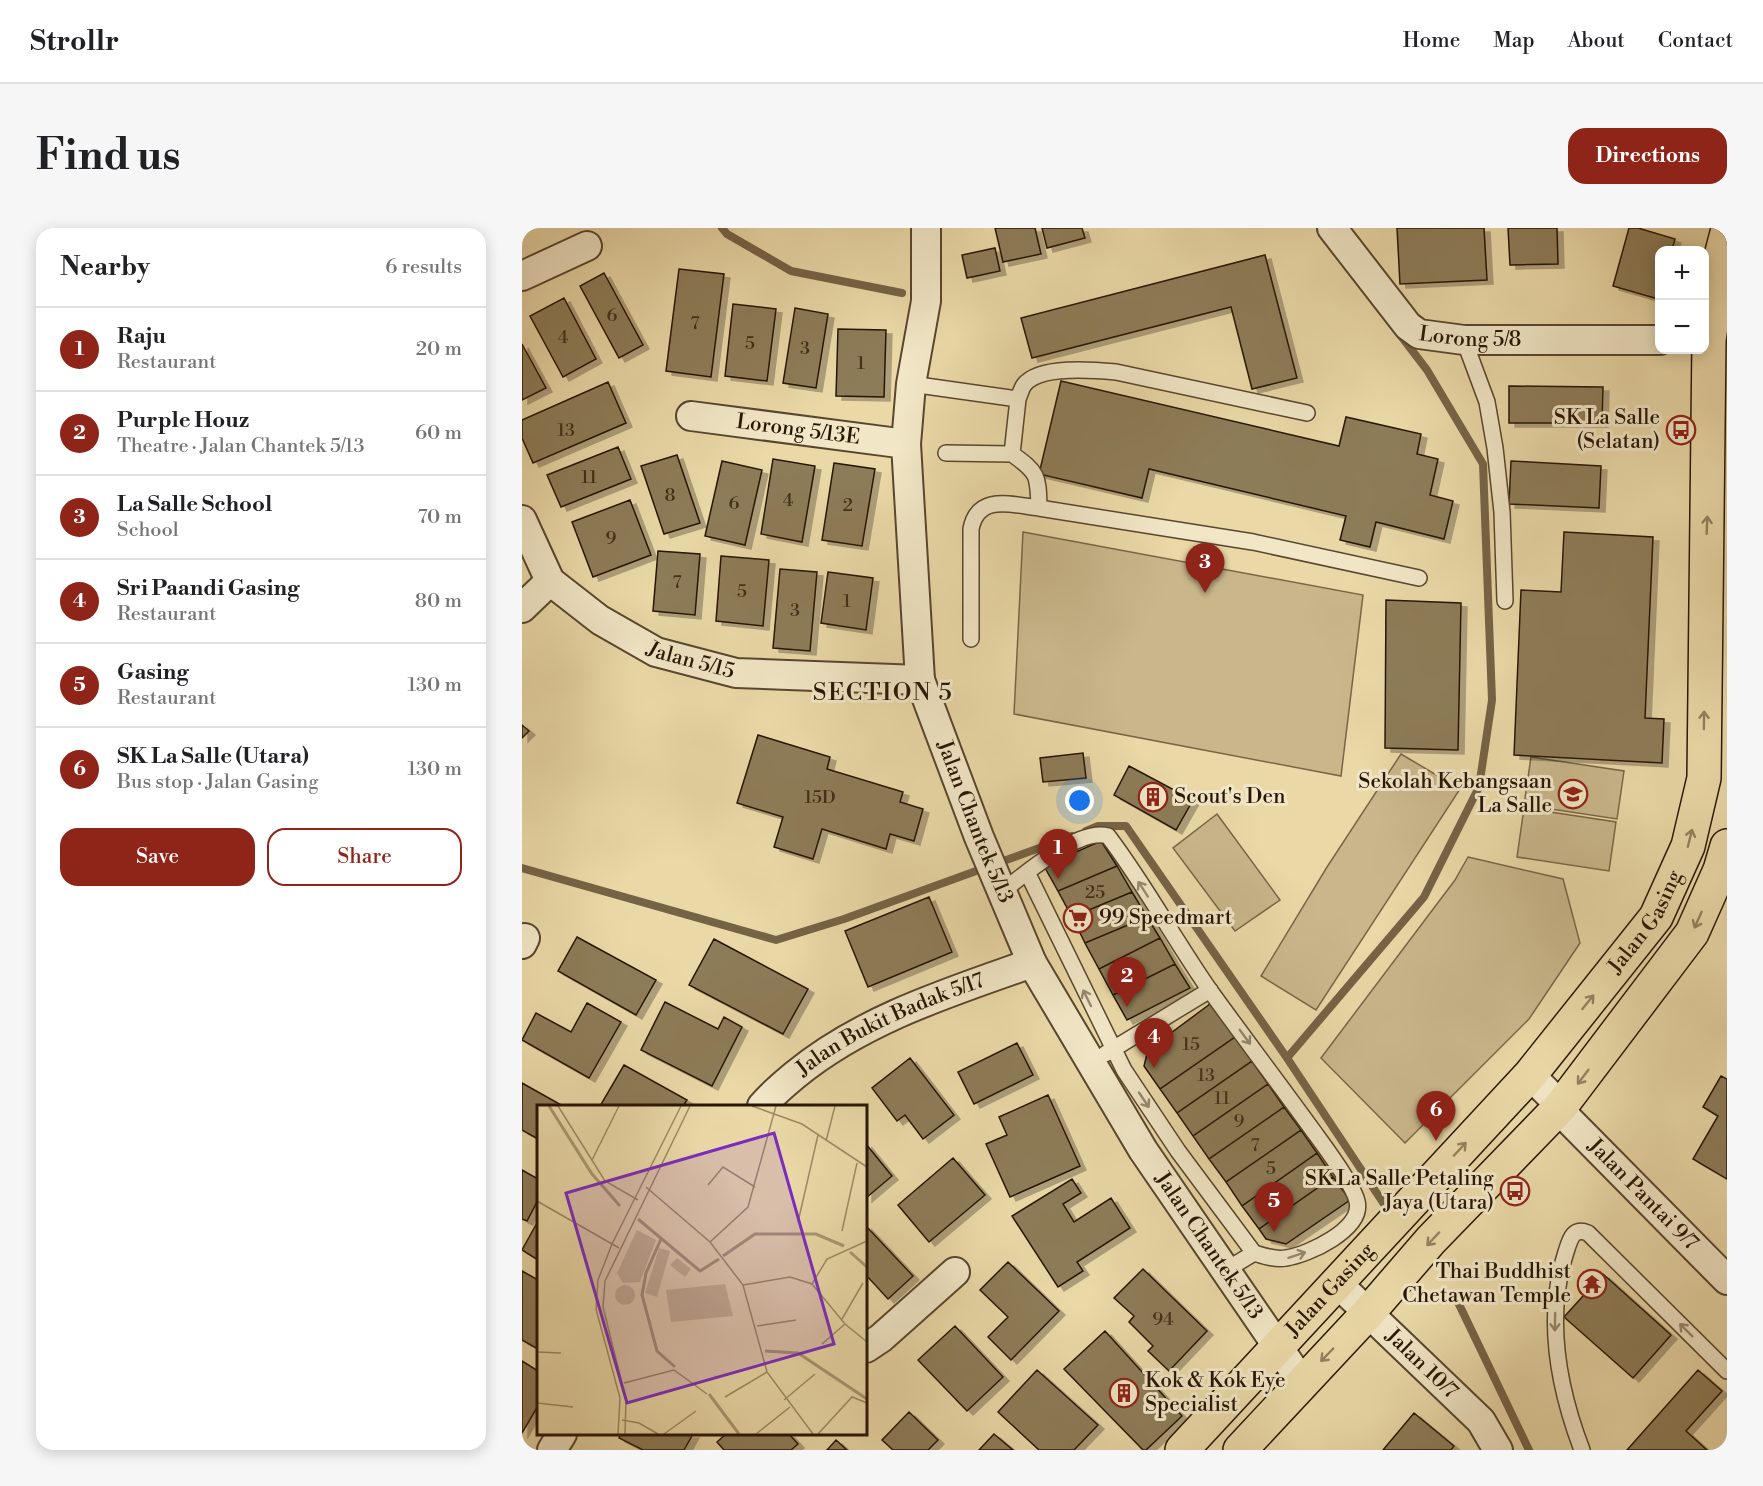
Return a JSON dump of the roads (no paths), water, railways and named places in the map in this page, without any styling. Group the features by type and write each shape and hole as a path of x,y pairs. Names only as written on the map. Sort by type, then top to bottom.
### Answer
{"main road":[{"name":"Jalan Gasing","path":"1709,324 1727,232"},
{"name":"Jalan Gasing","path":"1182,1450 1277,1346 1345,1255 1530,1075 1656,917 1688,846 1704,778 1706,354"},
{"name":"Jalan Gasing","path":"1240,1450 1368,1313 1431,1240 1561,1106 1692,933 1720,870 1727,846"}],"street":[{"name":"Jalan Chantek 5/13","path":"926,228 926,301 910,384 906,444 920,680 979,837 1032,963 1102,1055 1143,1150 1302,1382"},
{"name":"Lorong 5/8","path":"1332,228 1413,331 1426,336 1464,340 1655,340"},
{"path":"522,276 587,246"},
{"name":"Lorong 5/13E","path":"691,416 906,444"},
{"name":"Jalan 5/15","path":"522,520 550,581 600,620 656,652 736,673 920,680"},
{"path":"522,608 550,581"},
{"name":"Jalan Bukit Badak 5/17","path":"763,1105 770,1096 812,1062 853,1036 934,998 1032,963"},
{"name":"Jalan Pantai 9/7","path":"1530,1075 1561,1106 1568,1119 1727,1280"},
{"name":"Jalan 10/7","path":"1345,1255 1368,1313 1481,1421 1498,1450"},
{"path":"867,1347 881,1338 955,1272"},
{"path":"552,1450 561,1435"}],"lane":[{"path":"1464,340 1487,402 1495,448 1502,512 1505,601"},
{"path":"1012,454 1018,399 1024,385 1044,374 1092,370 1116,372 1307,413"},
{"path":"910,384 1018,399"},
{"path":"946,453 1012,454 1028,465 1035,474 1039,485 1039,508"},
{"path":"970,639 971,529 973,518 989,504 1039,508 1253,542 1419,578"},
{"path":"1002,892 1027,872 1084,837 1101,834 1108,837 1210,990 1327,1149 1355,1194 1358,1211 1345,1255 1301,1254 1284,1259 1254,1253 1178,1151 1124,1070 1102,1055 1027,872"},
{"path":"1102,1055 1210,990"},
{"path":"1582,1450 1573,1427 1559,1365 1554,1324 1562,1264 1574,1232 1582,1230 1588,1233 1727,1371"},
{"path":"1226,1270 1254,1253"}],"waterway":[{"path":"722,228 727,234 791,271 902,293"},
{"path":"1287,1058 1424,897 1479,787 1492,700 1483,464 1427,370 1401,336"},
{"path":"1086,831 1098,826 1126,826 1287,1058 1390,1213"},
{"path":"522,868 776,940 844,919 1072,836"},
{"path":"1456,1298 1529,1450"}],"place":[{"name":"SK La Salle (Selatan)","path":"1681,430"},
{"name":"La Salle School","path":"1205,593"},
{"name":"Sekolah Kebangsaan La Salle","path":"1573,794"},
{"name":"Scout's Den","path":"1153,797"},
{"name":"Raju","path":"1058,879"},
{"name":"99 Speedmart","path":"1078,918"},
{"name":"Purple Houz","path":"1127,1007"},
{"name":"Sri Paandi Gasing","path":"1154,1068"},
{"name":"SK La Salle (Utara)","path":"1436,1141"},
{"name":"SK La Salle Petaling Jaya (Utara)","path":"1515,1191"},
{"name":"Gasing","path":"1274,1232"},
{"name":"Thai Buddhist Chetawan Temple","path":"1592,1284"},
{"name":"Kok & Kok Eye Specialist","path":"1124,1393"}],"district":[{"name":"SECTION 5","path":"883,693"}]}
